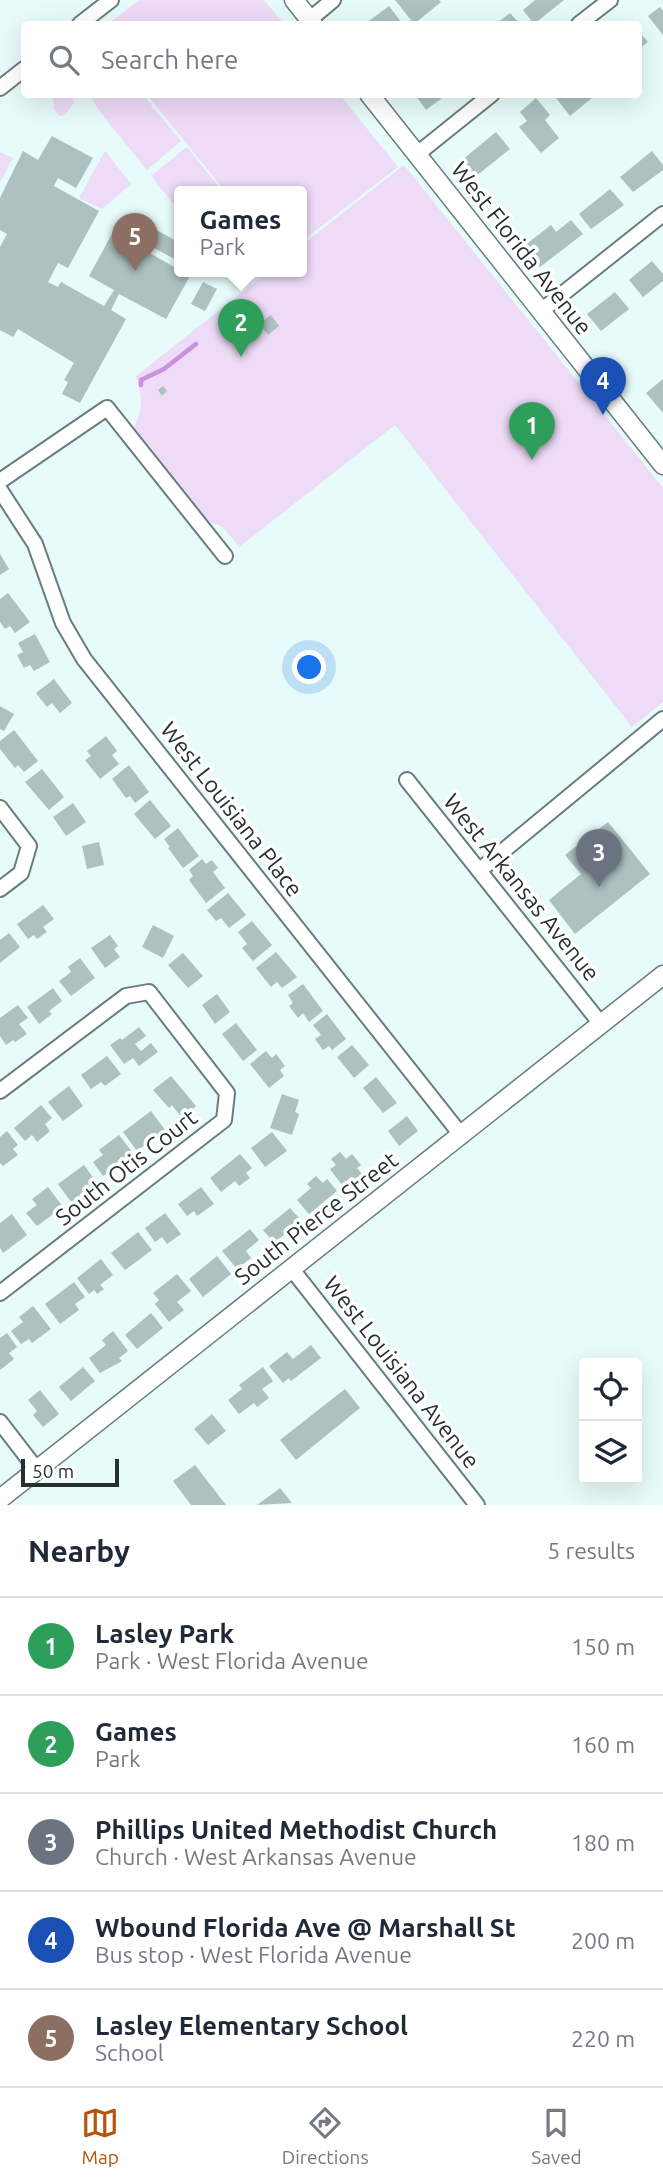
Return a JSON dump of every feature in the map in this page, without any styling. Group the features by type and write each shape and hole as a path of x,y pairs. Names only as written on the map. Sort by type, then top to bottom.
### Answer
{"street":[{"path":"84,21 111,0"},
{"path":"294,0 310,21"},
{"path":"312,21 333,0"},
{"path":"583,21 610,0"},
{"path":"0,88 21,71"},
{"name":"West Florida Avenue","path":"372,98 663,465"},
{"path":"416,155 487,98"},
{"path":"541,311 663,214"},
{"path":"0,481 107,408 225,556"},
{"name":"West Louisiana Place","path":"0,490 35,544 63,623 84,659 462,1136"},
{"path":"480,870 663,719"},
{"name":"West Arkansas Avenue","path":"407,780 601,1024"},
{"path":"0,808 29,846 21,873 0,890"},
{"name":"South Pierce Street","path":"0,1499 663,975"},
{"name":"South Otis Court","path":"0,1091 126,996 149,992 228,1093 224,1119 0,1293"},
{"name":"West Louisiana Avenue","path":"291,1268 477,1505"},
{"path":"0,1422 37,1470"}],"shaded area":[{"path":"139,0 264,0 282,21 112,21"},
{"path":"53,98 73,98 74,103 65,115 59,116 54,109"},
{"path":"92,98 145,98 181,141 147,170"},
{"path":"149,98 342,98 398,167 307,237 307,186 221,186"},
{"path":"187,147 218,186 174,186 174,205 151,176"},
{"path":"105,151 131,184 102,209 79,198"},
{"path":"0,152 13,158 0,183"},
{"path":"404,165 663,488 663,702 632,727 395,425 239,547 223,527 199,517 132,432 141,405 136,376 261,277 307,277 307,241"}],"building":[{"path":"395,0 441,2 418,21 412,21"},
{"path":"535,0 564,0 538,21 532,21 523,10"},
{"path":"389,6 400,21 369,21"},
{"path":"660,7 663,11 663,35 648,16"},
{"path":"510,13 517,21 500,21"},
{"path":"642,35 648,42 642,47"},
{"path":"417,98 441,99 426,110"},
{"path":"536,98 550,115 545,120 559,138 541,153 519,127 527,121 520,112"},
{"path":"556,98 592,98 570,116"},
{"path":"496,132 510,149 475,177 462,160"},
{"path":"52,136 93,158 76,188 58,178 54,186 99,211 68,268 58,263 48,282 58,287 61,282 104,306 114,290 89,276 113,232 174,267 174,277 189,277 166,319 119,294 111,310 126,319 80,403 62,394 68,382 64,380 74,363 18,329 13,337 0,330 0,247 7,234 0,230 0,198 23,151 38,160"},
{"path":"652,151 663,165 663,170 633,192 620,177"},
{"path":"610,189 624,205 591,229 579,214"},
{"path":"571,220 583,234 540,267 524,246 551,225 556,232"},
{"path":"149,226 174,240 174,259 141,241"},
{"path":"652,261 663,274 663,281 643,297 629,280"},
{"path":"203,282 217,289 205,311 191,304"},
{"path":"615,292 629,309 601,331 587,314"},
{"path":"271,315 279,326 268,335 259,324"},
{"path":"663,379 663,413 646,393"},
{"path":"163,386 167,391 162,396 158,390"},
{"path":"0,554 9,569 0,575"},
{"path":"8,593 30,622 15,633 10,626 5,629 0,622 0,599"},
{"path":"35,634 50,662 34,671 30,665 24,668 17,655 23,652 18,643"},
{"path":"54,679 72,703 60,713 52,703 47,707 36,693"},
{"path":"0,706 14,714 4,731 0,729"},
{"path":"14,730 38,761 24,772 18,765 15,768 0,749 0,741"},
{"path":"106,736 117,751 112,755 119,764 100,779 85,760 91,756 87,751"},
{"path":"129,765 149,792 135,803 130,796 126,798 112,779"},
{"path":"42,769 64,797 49,810 25,782"},
{"path":"150,800 171,826 155,839 134,814"},
{"path":"73,803 86,822 66,836 53,817"},
{"path":"608,822 650,874 575,934 549,900 581,874 565,855"},
{"path":"178,828 199,856 183,868 164,839"},
{"path":"99,842 104,865 87,869 82,846"},
{"path":"202,859 206,864 212,860 218,868 213,872 225,888 206,903 189,880 193,876 189,870"},
{"path":"228,893 246,915 229,928 221,918 216,921 207,910"},
{"path":"43,905 54,919 43,927 47,932 37,939 34,935 28,939 17,924"},
{"path":"252,921 272,945 253,961 242,948 247,944 238,932"},
{"path":"153,925 174,936 163,958 142,947"},
{"path":"9,933 20,947 0,963 0,940"},
{"path":"110,935 118,946 114,949 120,957 105,968 91,948"},
{"path":"276,952 297,977 282,988 277,982 271,987 256,968"},
{"path":"183,953 203,976 188,988 168,965"},
{"path":"80,958 95,978 71,996 59,981 71,972 68,967"},
{"path":"303,984 323,1011 309,1022 303,1013 298,1018 289,1006 293,1003 288,995"},
{"path":"53,988 62,1001 49,1011 52,1014 39,1024 27,1007"},
{"path":"217,994 230,1012 215,1024 202,1005"},
{"path":"18,1005 28,1018 19,1024 27,1034 6,1045 0,1036 0,1018"},
{"path":"327,1014 346,1039 332,1050 329,1046 323,1050 315,1039 321,1035 313,1025"},
{"path":"236,1023 257,1050 243,1061 222,1034"},
{"path":"139,1027 146,1036 135,1044 141,1051 151,1043 158,1052 139,1066 133,1058 124,1064 110,1045"},
{"path":"352,1045 369,1065 354,1078 337,1057"},
{"path":"266,1051 272,1058 276,1054 285,1066 280,1070 284,1076 269,1088 250,1064"},
{"path":"107,1056 121,1074 105,1086 101,1082 91,1089 81,1075"},
{"path":"171,1076 196,1106 182,1118 172,1105 169,1108 153,1090"},
{"path":"376,1077 397,1103 383,1113 363,1088"},
{"path":"69,1086 83,1106 63,1121 48,1102"},
{"path":"282,1094 299,1100 295,1112 299,1114 292,1135 270,1128"},
{"path":"41,1105 52,1118 45,1124 50,1131 37,1142 32,1135 25,1141 14,1128"},
{"path":"151,1111 165,1130 137,1151 123,1132"},
{"path":"407,1116 418,1131 399,1146 388,1131"},
{"path":"7,1131 18,1145 13,1149 18,1155 3,1166 0,1163 0,1137"},
{"path":"272,1132 287,1151 265,1167 251,1148"},
{"path":"119,1135 133,1153 103,1176 93,1162 103,1155 99,1150"},
{"path":"340,1152 346,1159 352,1154 361,1165 357,1168 362,1174 344,1188 330,1169 336,1165 331,1159"},
{"path":"240,1154 252,1168 246,1173 250,1178 239,1186 235,1181 221,1192 210,1178"},
{"path":"84,1165 97,1183 71,1202 58,1184"},
{"path":"316,1176 323,1183 327,1179 337,1191 309,1214 297,1200 311,1188 307,1184"},
{"path":"48,1187 63,1207 37,1226 26,1213 37,1205 32,1199"},
{"path":"201,1187 214,1204 197,1216 194,1211 187,1216 178,1204"},
{"path":"290,1208 299,1218 293,1223 296,1225 274,1243 263,1230"},
{"path":"165,1213 181,1234 167,1244 162,1237 155,1242 145,1228"},
{"path":"12,1214 27,1235 3,1253 0,1248 0,1223"},
{"path":"250,1229 259,1240 246,1251 251,1258 237,1269 222,1251"},
{"path":"138,1232 152,1250 125,1270 111,1253"},
{"path":"217,1256 231,1274 203,1297 189,1279"},
{"path":"101,1259 113,1275 100,1285 104,1289 97,1294 94,1290 89,1294 77,1278"},
{"path":"177,1274 191,1291 177,1302 184,1310 169,1322 155,1304 159,1300 153,1293"},
{"path":"74,1282 85,1297 75,1304 79,1310 60,1324 45,1304"},
{"path":"33,1306 51,1329 32,1343 29,1339 21,1344 11,1331 23,1322 19,1317"},
{"path":"151,1313 163,1328 137,1349 125,1335"},
{"path":"113,1331 128,1351 119,1358 122,1361 100,1373 89,1358 106,1345 102,1340"},
{"path":"7,1333 17,1347 9,1353 14,1359 0,1370 0,1338"},
{"path":"311,1345 321,1358 291,1381 289,1378 283,1383 269,1366 287,1352 293,1359"},
{"path":"83,1367 95,1381 71,1401 59,1387"},
{"path":"263,1367 273,1381 262,1389 269,1398 257,1407 254,1403 239,1414 228,1400 242,1389 239,1385"},
{"path":"345,1389 360,1408 296,1460 280,1440"},
{"path":"40,1390 59,1414 43,1427 33,1415 37,1411 28,1400"},
{"path":"212,1414 226,1431 208,1445 194,1429"},
{"path":"195,1465 226,1505 191,1505 173,1481"},
{"path":"280,1488 292,1503 257,1505"}],"waterway":[{"path":"141,385 141,380 164,369 196,344"}],"place":[{"name":"Lasley Elementary School","path":"135,271"},
{"name":"Games","path":"241,357"},
{"name":"Wbound Florida Ave @ Marshall St","path":"603,415"},
{"name":"Lasley Park","path":"532,460"},
{"name":"Phillips United Methodist Church","path":"599,887"}]}
